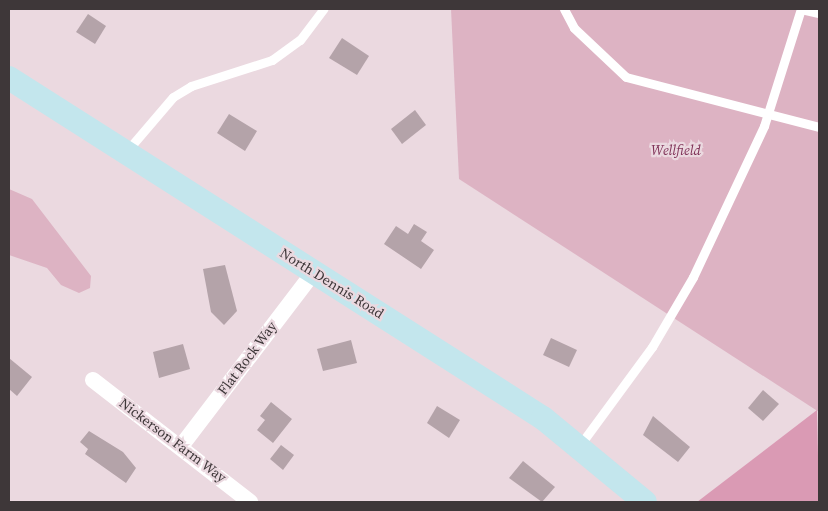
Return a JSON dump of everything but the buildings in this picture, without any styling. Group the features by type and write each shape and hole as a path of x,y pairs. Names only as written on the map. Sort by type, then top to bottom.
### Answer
{"main road":[{"name":"North Dennis Road","path":"9,78 314,272 580,445 644,502"}],"street":[{"name":"Flat Rock Way","path":"182,445 314,272"},
{"name":"Nickerson Farm Way","path":"93,380 182,445 250,502"}],"lane":[{"path":"126,152 173,97 192,86 272,60 300,40 323,9"},
{"path":"564,9 574,28 626,77 819,127"},
{"path":"580,445 674,313 742,176 767,115 801,9 819,13"}],"green space":[{"name":"Wellfield","path":"451,9 819,9 819,412 459,179"},
{"path":"9,189 32,199 91,276 90,288 79,293 61,285 47,268 9,255"}],"shaded area":[{"path":"817,410 819,502 697,502"}]}
